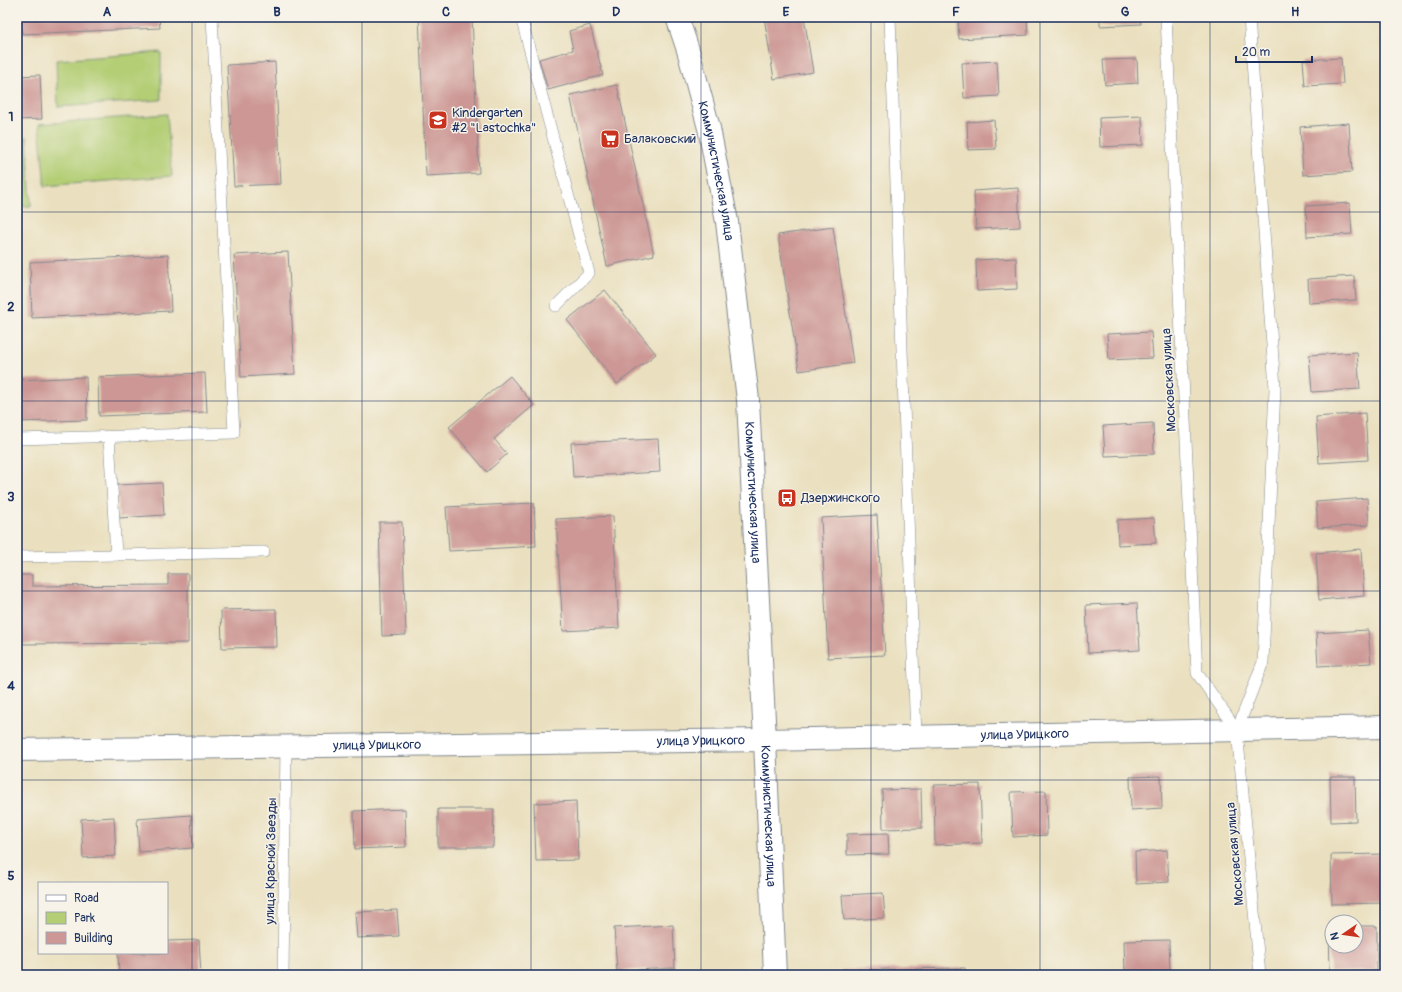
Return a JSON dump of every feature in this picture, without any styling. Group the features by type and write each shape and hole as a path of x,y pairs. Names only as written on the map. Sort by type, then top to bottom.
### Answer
{"street":[{"name":"Коммунистическая улица","path":"677,17 688,50 709,128 727,222 748,400 766,740 775,975"},
{"name":"улица Урицкого","path":"17,750 766,740 1385,727"}],"lane":[{"path":"17,440 234,433 212,17"},
{"path":"521,17 589,273 556,306"},
{"path":"890,17 916,737"},
{"name":"Московская улица","path":"1166,17 1197,673 1237,730"},
{"name":"Московская улица","path":"1249,17 1275,388 1263,662 1237,730 1260,975"},
{"path":"109,437 116,555"},
{"path":"17,557 264,552"},
{"name":"улица Красной Звезды","path":"283,975 286,746"}],"green space":[{"path":"161,52 161,100 58,107 56,60"},
{"path":"167,114 172,176 45,186 39,124"},
{"path":"27,137 31,206 17,207 17,138"}],"building":[{"path":"21,17 159,17 160,28 22,34"},
{"path":"419,17 472,17 479,173 426,176"},
{"path":"764,17 804,17 813,72 774,79"},
{"path":"958,17 1027,17 1028,35 959,39"},
{"path":"1100,17 1140,17 1141,24 1100,26"},
{"path":"590,25 603,75 548,90 539,59 573,50 569,31"},
{"path":"1341,58 1343,84 1305,86 1303,60"},
{"path":"1137,59 1138,83 1105,85 1103,60"},
{"path":"997,61 999,96 964,98 962,63"},
{"path":"275,62 281,184 234,186 227,65"},
{"path":"40,75 42,119 17,120 17,76"},
{"path":"617,85 654,255 607,266 570,95"},
{"path":"1142,116 1143,145 1100,147 1099,118"},
{"path":"994,120 996,149 968,150 967,122"},
{"path":"1349,123 1352,172 1303,175 1300,127"},
{"path":"1018,188 1020,227 976,229 974,191"},
{"path":"1350,203 1352,234 1307,237 1306,206"},
{"path":"833,227 853,363 799,371 778,235"},
{"path":"288,252 295,374 241,377 234,255"},
{"path":"168,255 171,311 32,318 30,262"},
{"path":"1016,258 1017,289 977,291 976,260"},
{"path":"1354,276 1356,300 1309,303 1308,279"},
{"path":"605,290 656,354 617,384 567,320"},
{"path":"1151,332 1153,358 1109,360 1107,334"},
{"path":"1357,352 1360,389 1312,392 1309,355"},
{"path":"205,373 207,412 99,416 98,377"},
{"path":"510,376 534,405 494,439 507,454 487,472 449,427"},
{"path":"86,377 87,420 17,422 17,380"},
{"path":"1365,413 1368,460 1319,463 1316,417"},
{"path":"1153,423 1154,454 1105,456 1103,426"},
{"path":"658,439 660,472 573,477 571,443"},
{"path":"162,483 164,515 119,518 117,485"},
{"path":"1367,498 1369,525 1318,528 1316,502"},
{"path":"534,503 536,546 449,551 446,507"},
{"path":"877,515 885,655 828,658 821,518"},
{"path":"613,516 619,628 563,631 556,519"},
{"path":"1154,518 1156,543 1118,545 1117,520"},
{"path":"379,522 402,522 406,635 382,636"},
{"path":"1361,549 1364,596 1319,600 1316,553"},
{"path":"168,574 188,574 188,643 17,644 17,575 32,575 32,586 168,585"},
{"path":"1137,603 1140,650 1088,653 1086,605"},
{"path":"276,609 277,647 222,648 221,610"},
{"path":"1368,630 1371,663 1318,666 1316,633"},
{"path":"1161,776 1162,808 1131,810 1130,777"},
{"path":"1330,777 1355,777 1356,821 1331,822"},
{"path":"980,784 982,843 935,845 934,785"},
{"path":"921,789 922,828 883,829 882,790"},
{"path":"1046,791 1047,835 1013,837 1011,792"},
{"path":"576,801 578,860 536,861 534,803"},
{"path":"405,809 406,847 355,849 354,811"},
{"path":"438,809 494,809 493,847 438,847"},
{"path":"191,815 193,848 139,852 137,819"},
{"path":"114,817 116,856 83,858 81,819"},
{"path":"888,833 889,854 847,855 847,834"},
{"path":"1167,850 1169,882 1136,884 1135,852"},
{"path":"1385,854 1385,903 1332,904 1331,855"},
{"path":"883,893 885,918 844,920 842,895"},
{"path":"397,910 399,936 357,938 355,912"},
{"path":"673,925 675,968 617,971 614,928"},
{"path":"1364,926 1377,926 1377,971 1330,972 1330,954 1364,954"},
{"path":"199,940 201,975 119,975 118,954 168,954 168,941"},
{"path":"1169,940 1170,972 1125,974 1124,941"},
{"path":"965,968 966,975 842,975 841,970"}],"place":[{"name":"Kindergarten #2 \"Lastochka\"","path":"438,120"},
{"name":"Балаковский","path":"610,139"},
{"name":"Дзержинского","path":"787,498"}]}
